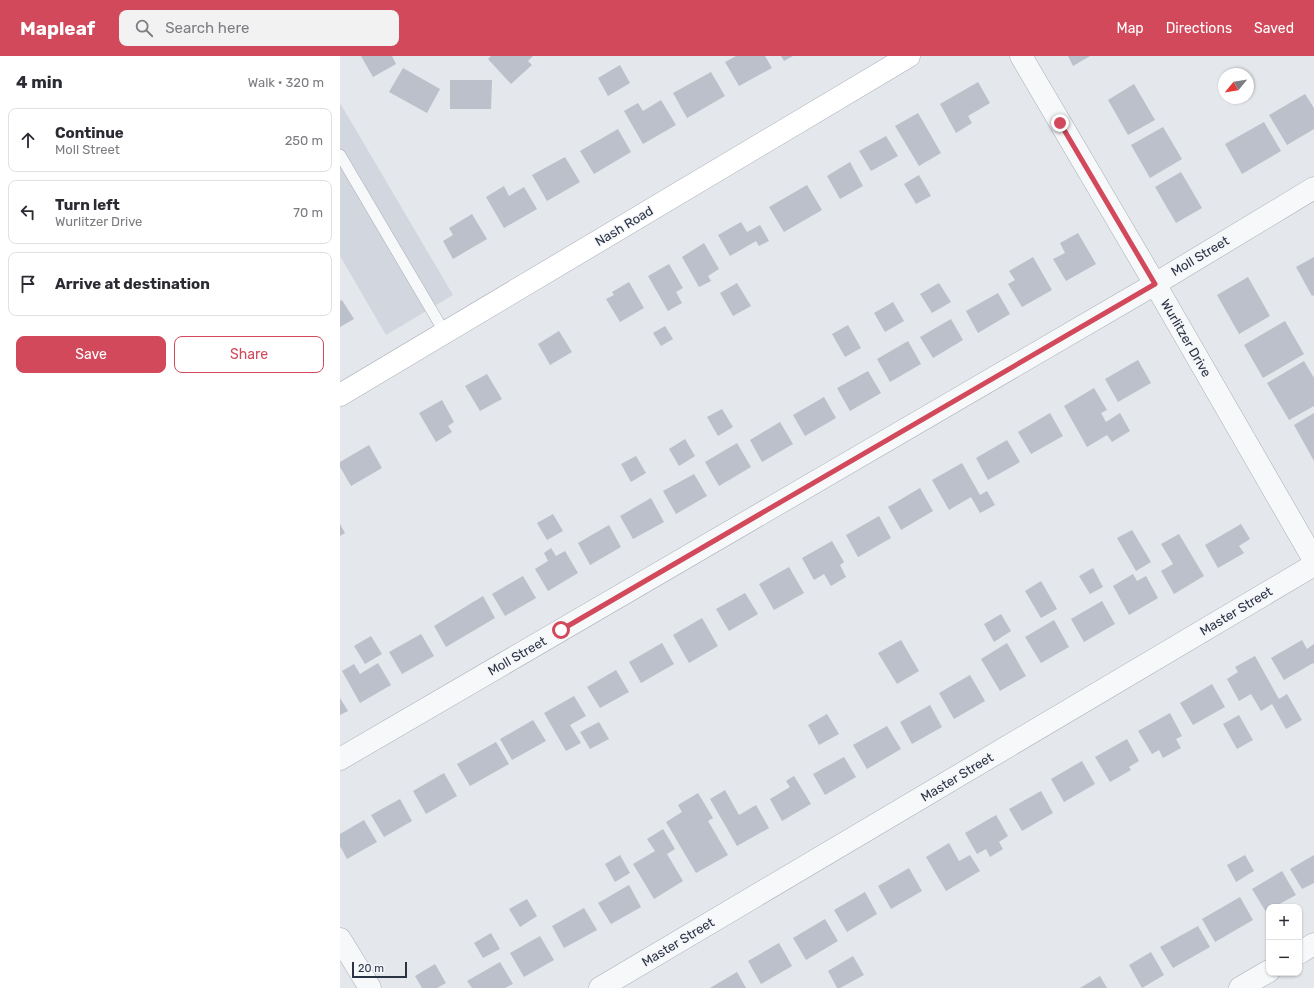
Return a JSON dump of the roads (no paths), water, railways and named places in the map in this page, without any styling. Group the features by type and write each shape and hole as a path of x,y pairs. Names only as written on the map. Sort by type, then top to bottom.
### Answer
{"main road":[{"name":"Nash Road","path":"340,395 909,56"}],"street":[{"name":"Wurlitzer Drive","path":"1021,56 1155,284 1314,560"},
{"name":"Moll Street","path":"340,759 1155,284 1314,188"},
{"name":"Master Street","path":"600,988 1314,565"},
{"path":"340,939 370,988"},
{"path":"1302,951 1314,944"},
{"path":"1240,988 1266,973"}],"lane":[{"path":"340,155 445,333"}]}
